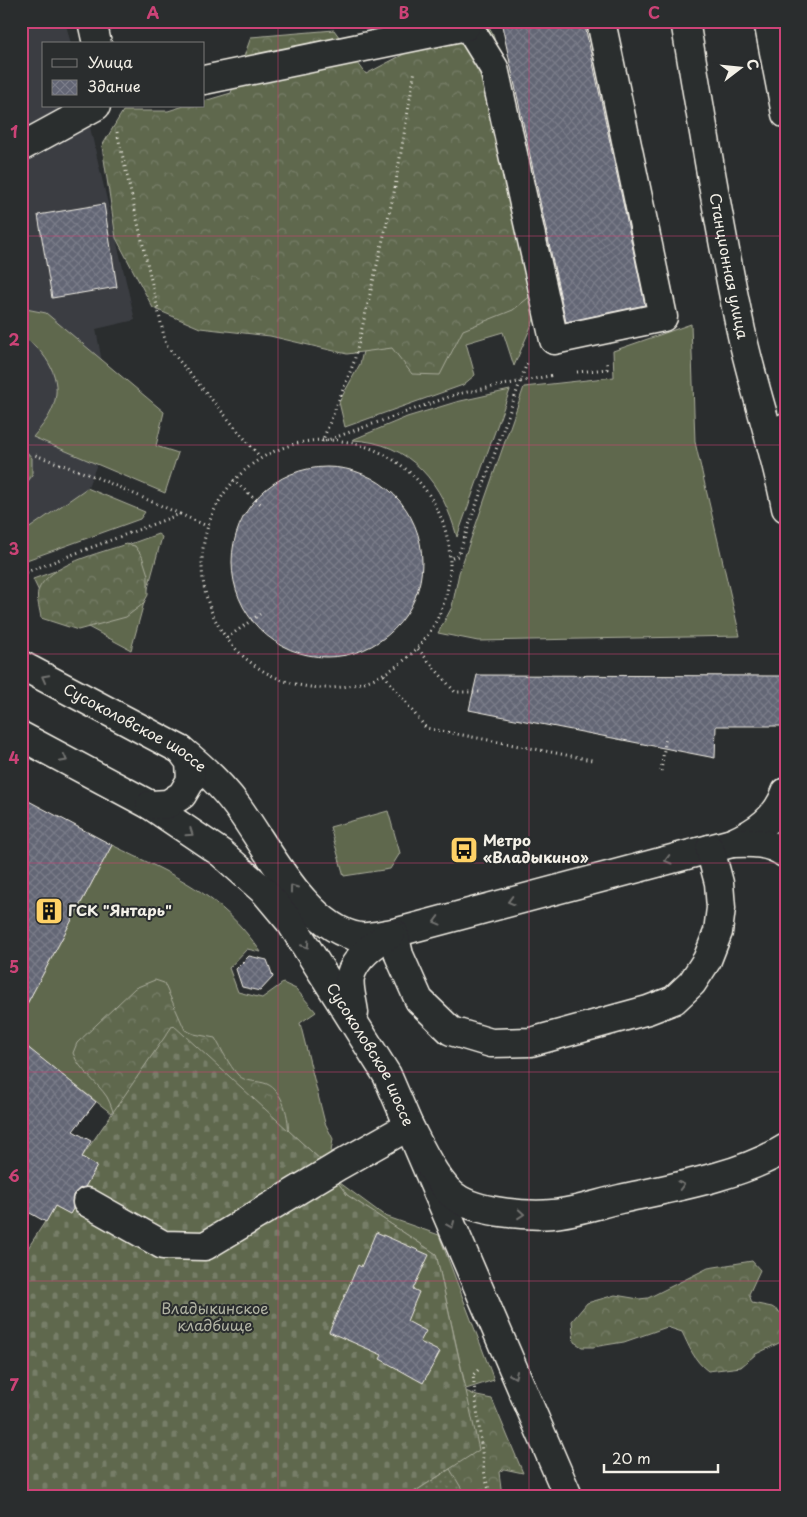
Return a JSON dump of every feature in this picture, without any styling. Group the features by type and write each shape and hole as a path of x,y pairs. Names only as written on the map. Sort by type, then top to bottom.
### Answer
{"street":[{"path":"92,21 97,42"},
{"path":"205,80 421,35 466,23 494,68 554,340 663,317 602,21"},
{"name":"Станционная улица","path":"685,21 724,245 742,334 779,437 784,495"},
{"path":"768,21 786,114"},
{"path":"21,147 92,108"},
{"name":"Сусоколовское шоссе","path":"21,665 181,750 202,766 227,794 294,890 310,908 335,926 360,937 394,932 721,846"},
{"name":"Сусоколовское шоссе","path":"21,736 150,805 221,853 265,892 291,923 387,1075 568,1496"},
{"path":"150,805 168,804 182,795 191,780 190,762 181,750"},
{"path":"721,846 753,834 770,820 786,792"},
{"path":"721,846 756,842 778,848 786,854"},
{"path":"356,1024 350,978 362,956 377,942 394,932 399,955 420,1000 451,1031 491,1043 540,1040 648,1010 674,1000 692,984 707,960 718,932 721,908 719,883 721,846"},
{"path":"87,1202 163,1245 205,1246 338,1166 410,1126 434,1173 460,1200 497,1211 525,1215 555,1214 677,1186 770,1159 786,1148"}],"path":[{"path":"322,442 354,362 394,193 421,35"},
{"path":"115,125 166,345 260,457"},
{"path":"452,558 458,556 522,380 546,304"},
{"path":"570,373 607,369 604,329"},
{"path":"322,442 457,394 560,374"},
{"path":"291,443 340,443 377,452 406,470 430,492 446,523 452,558 449,591 440,614 418,649 384,674 351,686 316,688 282,680 252,663 227,638 212,613 204,584 202,555 208,526 218,501 233,480 260,457 291,443"},
{"path":"35,455 93,476 208,526"},
{"path":"233,480 263,506"},
{"path":"21,574 180,514"},
{"path":"227,638 260,614"},
{"path":"418,649 455,692 480,692"},
{"path":"384,674 426,728 592,760"},
{"path":"661,771 666,736"},
{"path":"491,1496 485,1477 473,1375 503,1347"}],"shaded area":[{"path":"21,21 65,21 70,42 42,42 42,108 85,108 135,320 96,329 104,373 103,449 83,499 21,556"}],"green space":[{"path":"441,21 486,21 493,34 551,280 513,310 463,330 440,375 412,374 392,348 347,354 270,336 200,328 153,308 116,238 102,146 123,111 168,111 178,108 205,108 205,101 231,93 251,37 334,30 366,74 404,54"},
{"path":"460,36 536,315 514,366 503,332 466,343 475,375 463,385 345,427 339,402 360,364 400,196"},
{"path":"21,308 46,313 164,412 156,446 178,453 165,493 33,437 52,411 56,390 53,371 43,355 21,336"},
{"path":"691,324 695,442 740,636 478,641 438,633 452,607 459,573 524,387 614,377 613,351"},
{"path":"510,390 457,537 443,500 421,469 391,449 373,443 352,440 407,417 456,402"},
{"path":"21,445 32,458 32,476 21,490"},
{"path":"87,488 145,512 140,519 21,562 21,534"},
{"path":"158,534 162,537 131,650 45,604 33,579"},
{"path":"126,544 135,546 142,556 148,575 148,595 143,604 126,617 78,630 41,618 38,591 52,574 76,561"},
{"path":"388,811 400,853 390,869 344,876 330,827"},
{"path":"112,845 156,866 194,888 229,914 245,931 261,952 247,949 229,968 238,992 262,998 283,983 296,989 316,1012 300,1023 325,1123 333,1139 331,1152 323,1162 172,1026 111,1113 33,1052 21,1040 21,1015"},
{"path":"155,980 164,983 185,1030 194,1034 215,1038 241,1078 267,1084 273,1088 284,1106 288,1121 288,1135 117,1123 107,1097 79,1065 73,1053 77,1043 135,988"},
{"name":"Владыкинское кладбище","path":"173,1025 323,1162 347,1195 436,1254 479,1450 408,1496 21,1496 21,1259 55,1206 70,1214 97,1166 82,1157"},
{"path":"336,1180 385,1216 439,1235 494,1380 466,1389 436,1254 347,1195"},
{"path":"752,1261 760,1270 749,1294 752,1303 772,1307 784,1315 786,1335 781,1342 756,1354 741,1367 708,1371 695,1358 682,1332 667,1327 624,1342 593,1347 582,1347 574,1342 572,1321 587,1303 615,1295 639,1299 648,1298 708,1268"},
{"path":"459,1388 477,1396 492,1399 523,1473 504,1469 499,1472 502,1496 395,1496"},
{"path":"450,1469 466,1496 408,1496"}],"building":[{"path":"501,21 584,21 645,305 566,322"},
{"path":"104,204 117,287 52,298 38,215"},
{"path":"336,467 346,468 372,478 387,488 401,502 411,517 418,534 421,543 421,581 411,607 401,622 387,636 372,646 346,656 318,657 308,656 282,646 267,636 253,622 243,607 233,581 232,553 233,543 243,517 253,502 267,488 282,478 308,468"},
{"path":"477,675 786,676 786,726 716,726 715,758 469,710"},
{"name":"ГСК \"Янтарь\"","path":"21,797 112,845 21,1015"},
{"path":"249,956 267,960 273,977 260,991 242,987 236,969"},
{"path":"21,1042 96,1102 73,1131 91,1141 82,1157 97,1166 85,1187 79,1189 73,1195 73,1209 70,1214 55,1206 46,1222 21,1208"},
{"path":"376,1232 429,1255 413,1289 419,1292 407,1321 426,1331 420,1342 440,1352 423,1383 380,1359 382,1355 329,1332 358,1265 361,1267"}],"place":[{"name":"Метро «Владыкино»","path":"464,850"},
{"name":"ГСК \"Янтарь\"","path":"49,911"}]}
